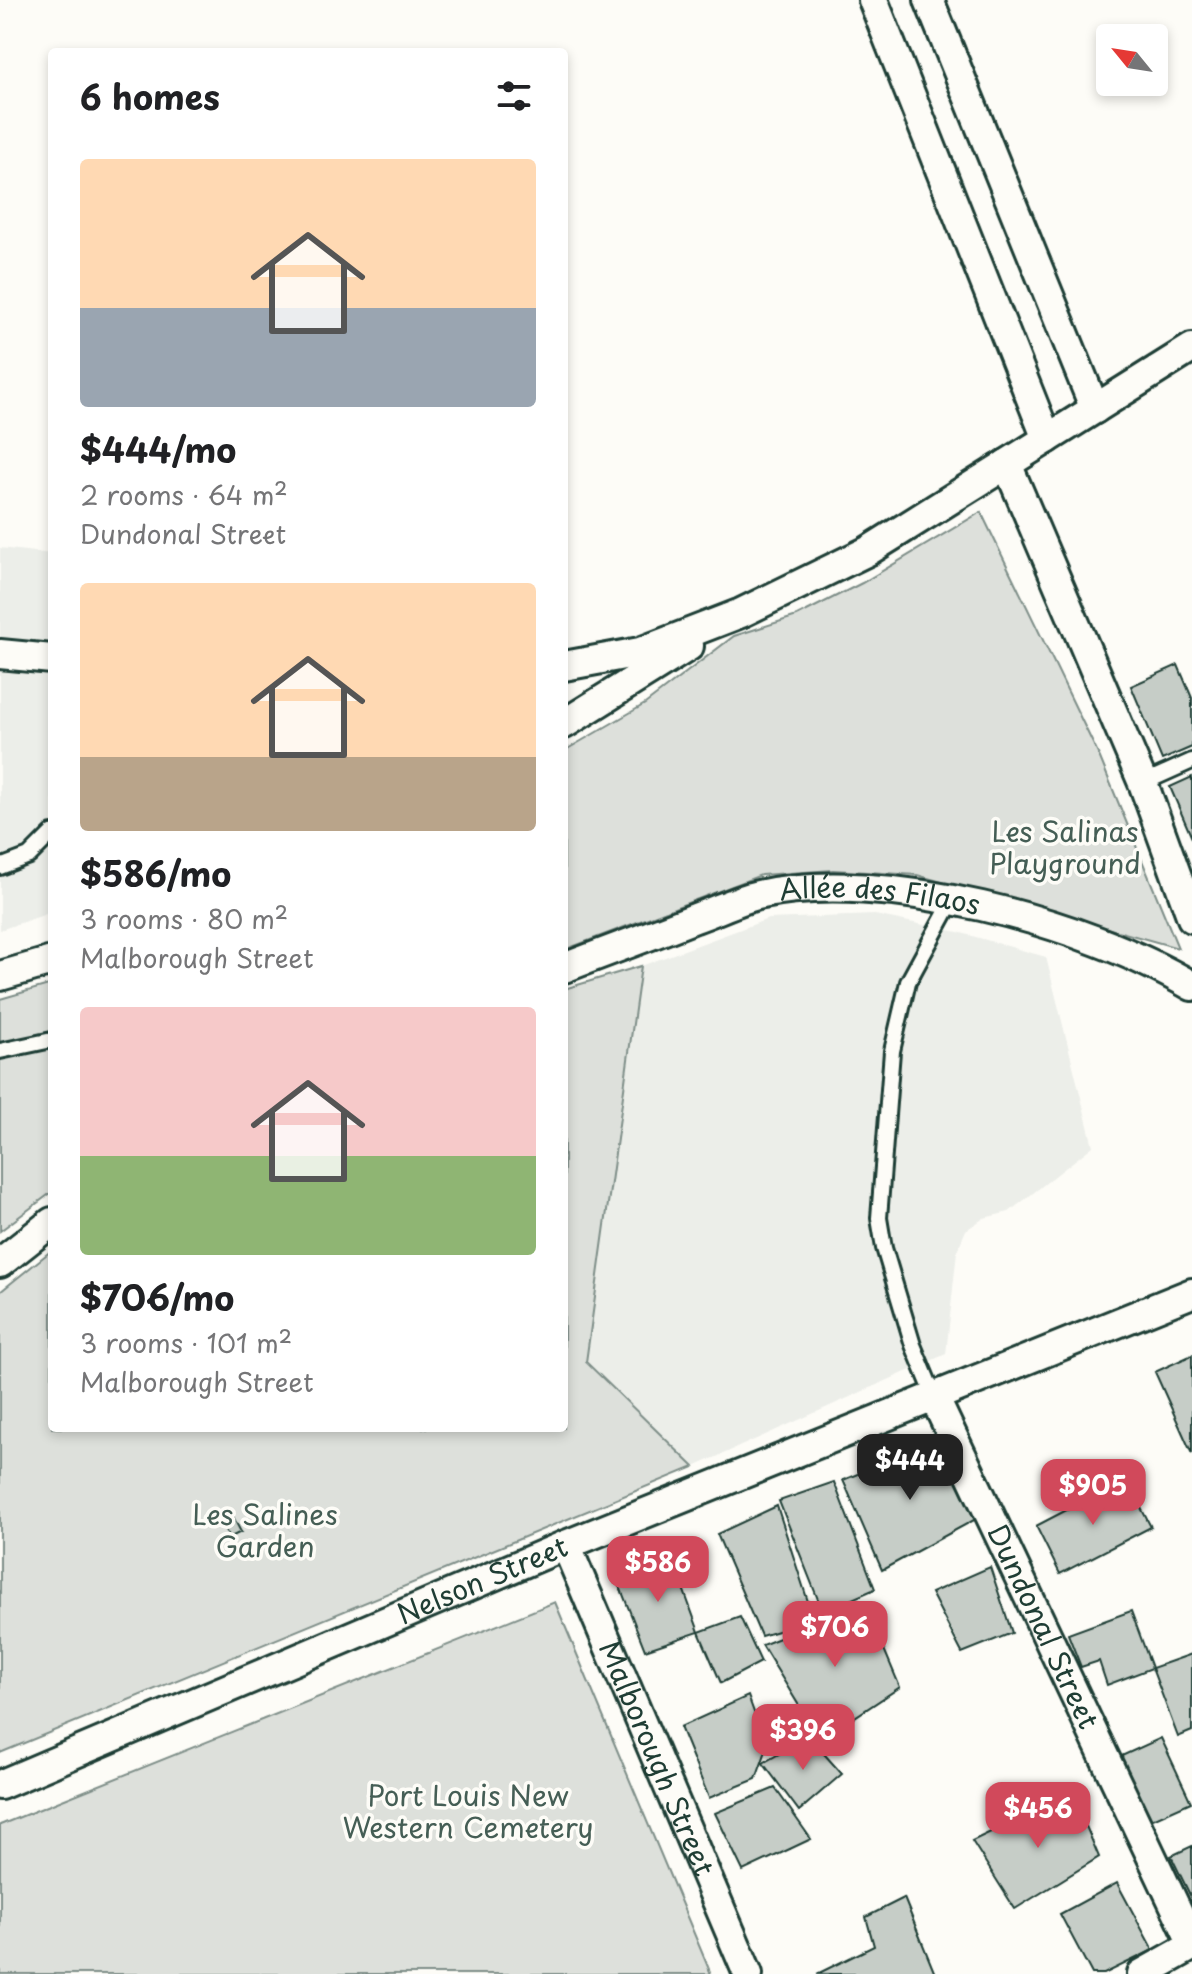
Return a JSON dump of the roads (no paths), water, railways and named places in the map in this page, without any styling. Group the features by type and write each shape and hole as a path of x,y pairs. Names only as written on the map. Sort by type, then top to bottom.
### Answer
{"street":[{"path":"873,0 1047,439"},
{"path":"929,0 1095,409"},
{"path":"568,665 640,652 741,613 868,551 1192,348"},
{"path":"1007,464 1143,783 1192,918"},
{"path":"568,721 741,613"},
{"path":"0,654 48,659"},
{"name":"Allée des Filaos","path":"568,966 758,895 858,886 952,901 1079,934 1156,965 1192,986"},
{"path":"0,976 48,962"},
{"path":"0,1263 48,1225"},
{"name":"Nelson Street","path":"0,1785 566,1545 1192,1293"},
{"name":"Dundonal Street","path":"935,1399 1192,1944"},
{"name":"Malborough Street","path":"566,1545 748,1974"},
{"path":"1142,1974 1192,1944"}],"lane":[{"path":"1143,783 1192,761"},
{"path":"0,867 29,856 48,837"},
{"path":"935,1399 913,1345 884,1248 879,1218 892,1051 908,982 952,901"},
{"path":"0,1051 48,1041"}],"park label":[{"name":"Les Salinas Playground","path":"1065,848"},
{"name":"Les Salines Garden","path":"265,1531"},
{"name":"Port Louis New Western Cemetery","path":"468,1812"}]}
